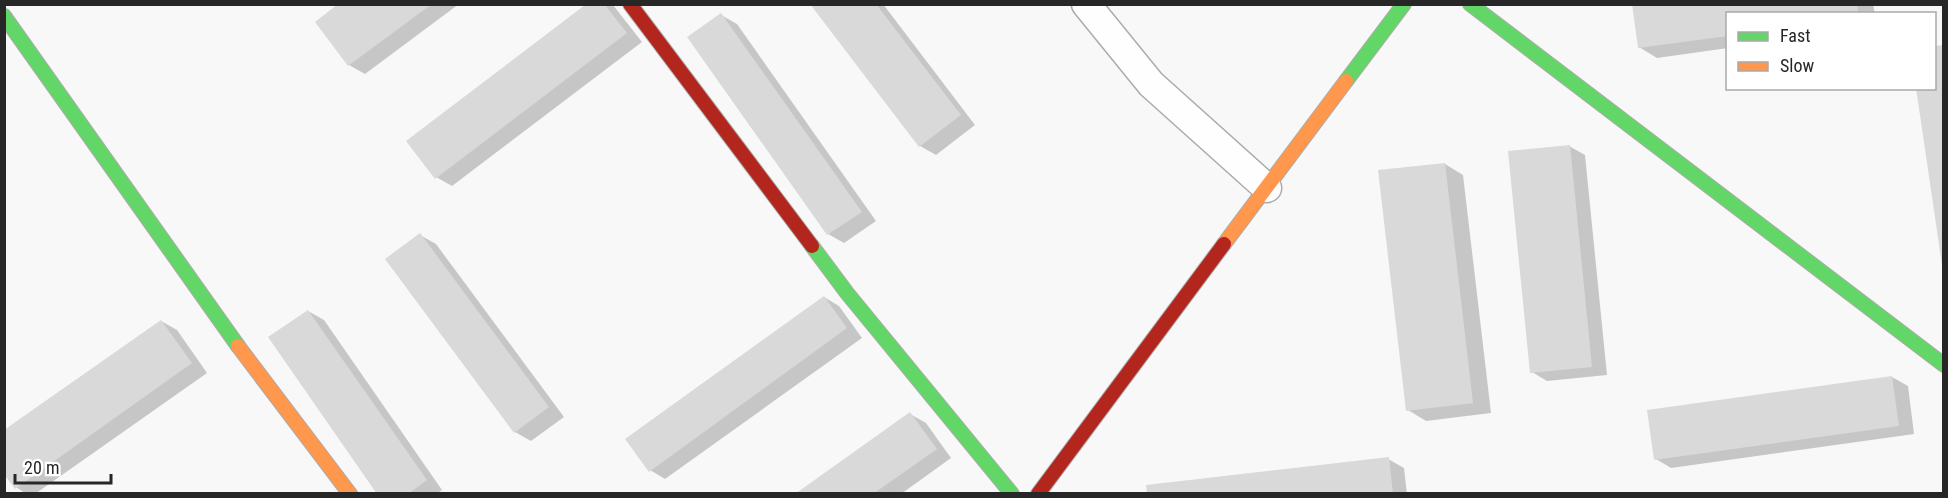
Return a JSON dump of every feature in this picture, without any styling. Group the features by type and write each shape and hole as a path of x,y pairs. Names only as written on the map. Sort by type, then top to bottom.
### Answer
{"street":[{"path":"630,4 847,292 1012,494"},
{"path":"1086,4 1151,84 1267,188"},
{"path":"1038,494 1404,4"},
{"path":"1470,4 1944,365"},
{"path":"4,16 263,381 350,494"}],"building":[{"path":"338,4 432,4 348,66 315,22"},
{"path":"810,4 876,4 961,115 919,147"},
{"path":"1632,4 1857,4 1858,12 1726,12 1726,36 1638,48"},
{"path":"585,5 605,5 627,33 435,179 406,141"},
{"path":"721,13 862,212 827,235 687,37"},
{"path":"1944,45 1944,265 1942,265 1916,90 1936,90 1936,46"},
{"path":"1570,145 1592,367 1530,373 1508,151"},
{"path":"1445,163 1473,403 1406,411 1378,170"},
{"path":"420,233 549,407 514,433 385,259"},
{"path":"824,296 847,328 649,472 625,439"},
{"path":"308,310 427,480 408,494 377,494 268,337"},
{"path":"161,320 192,363 15,489 4,474 4,430"},
{"path":"1892,376 1899,426 1654,460 1647,410"},
{"path":"910,412 937,449 873,494 795,494"},
{"path":"1389,457 1393,494 1147,494 1146,485"}],"traffic: fast":[{"path":"1346,81 1404,4"},
{"path":"1470,4 1944,365"},
{"path":"4,16 238,346"},
{"path":"812,246 847,293 1012,494"}],"traffic: slow":[{"path":"1224,244 1346,81"},
{"path":"238,346 350,494"}],"traffic: jam":[{"path":"630,4 812,246"},
{"path":"1038,494 1224,244"}]}
